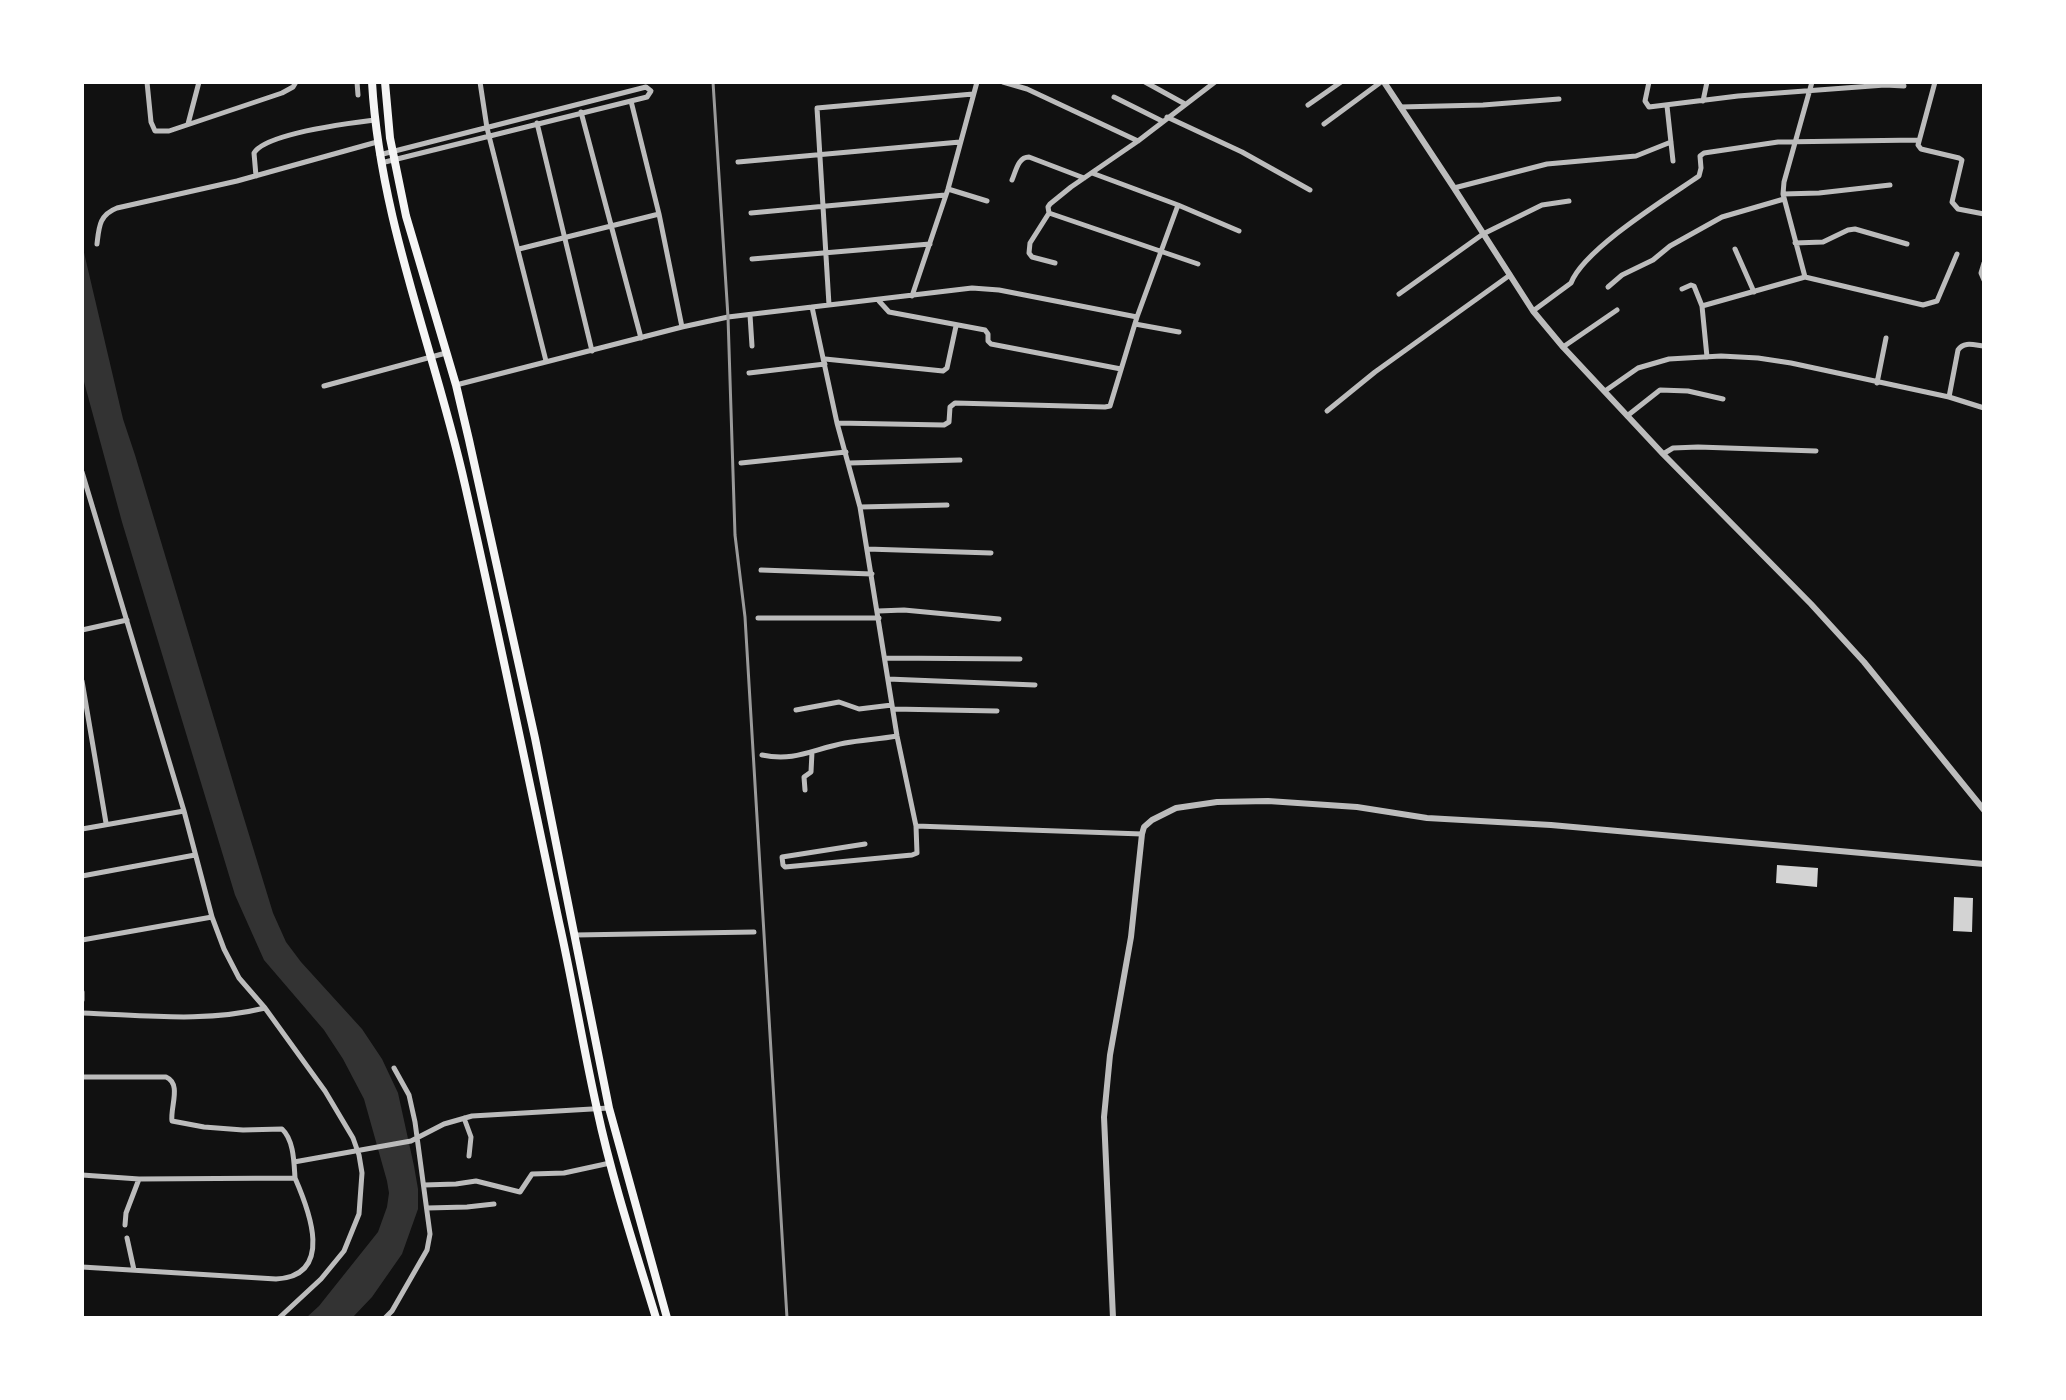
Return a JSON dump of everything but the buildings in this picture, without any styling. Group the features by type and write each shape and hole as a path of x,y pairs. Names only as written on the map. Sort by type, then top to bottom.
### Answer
{"highway":[{"path":"372,82 371,121 395,232 465,481 558,914 597,1109 610,1163 656,1317"},
{"path":"385,82 393,156 406,216 456,385 535,738 609,1108 667,1317"}],"street":[{"path":"147,82 151,122 155,131 169,131 282,93 293,87 296,82"},
{"path":"188,124 199,82"},
{"path":"357,82 358,95"},
{"path":"480,82 487,128 546,362"},
{"path":"912,296 946,192 976,82"},
{"path":"1003,82 1027,89 1138,141"},
{"path":"1027,89 1030,82"},
{"path":"1145,82 1185,104"},
{"path":"1055,263 1032,257 1029,253 1030,243 1049,213 1050,204 1215,82"},
{"path":"1308,105 1341,82"},
{"path":"1324,124 1382,82 1533,311 1563,347 1663,454 1864,662 1983,810"},
{"path":"1649,82 1645,96 1646,105 1649,107 1885,84 1904,86"},
{"path":"1703,101 1707,82"},
{"path":"1805,277 1784,196 1784,182 1812,82"},
{"path":"1935,82 1918,140 1921,149 1962,160 1952,202 1958,209 1983,214"},
{"path":"380,159 489,136 647,97 650,94 649,88 487,128 393,156"},
{"path":"829,305 817,108 973,94"},
{"path":"1114,97 1242,152 1310,189"},
{"path":"1400,107 1483,105 1559,99"},
{"path":"631,101 659,214 682,327"},
{"path":"579,104 641,338"},
{"path":"1667,106 1673,161"},
{"path":"535,116 592,351"},
{"path":"256,176 254,153 261,146 307,131 371,121"},
{"path":"1533,311 1571,283 1574,275 1593,253 1642,215 1700,176 1700,156 1704,153 1778,142 1918,140"},
{"path":"97,244 99,224 108,211 256,176 377,142"},
{"path":"738,162 960,142"},
{"path":"1454,188 1547,164 1636,156 1671,142"},
{"path":"1012,180 1024,157 1084,178"},
{"path":"1092,173 1239,231"},
{"path":"1608,287 1622,275 1653,260 1679,241 1722,217 1784,196 1890,185"},
{"path":"750,213 946,192 987,201"},
{"path":"1399,294 1483,234 1542,205 1569,201"},
{"path":"837,423 944,425 949,422 950,407 955,403 1110,406 1137,317 1178,205"},
{"path":"1049,213 1198,264"},
{"path":"519,249 659,214"},
{"path":"1795,243 1823,242 1855,229 1907,244"},
{"path":"752,259 930,244"},
{"path":"1736,249 1754,292"},
{"path":"1702,306 1805,277 1923,305 1937,301 1957,254"},
{"path":"1983,264 1983,280"},
{"path":"1327,411 1375,372 1510,275"},
{"path":"1682,289 1694,286 1702,306 1707,357"},
{"path":"456,385 682,327 750,315 985,288 1137,317"},
{"path":"879,301 889,312 985,330 991,344 1121,369"},
{"path":"813,307 837,423 860,507 897,736 919,849 912,855 783,865 782,857 865,843"},
{"path":"1563,347 1617,310"},
{"path":"750,315 752,346"},
{"path":"1135,324 1179,332"},
{"path":"749,373 825,362 943,371 947,368 956,326"},
{"path":"1877,383 1886,338"},
{"path":"1948,398 1958,350 1966,344 1983,346"},
{"path":"324,386 446,353"},
{"path":"1605,391 1638,368 1669,359 1758,358 1791,363 1983,408"},
{"path":"1628,416 1660,390 1688,392 1723,399"},
{"path":"1663,454 1673,448 1698,447 1816,451"},
{"path":"741,463 846,452"},
{"path":"849,463 960,460"},
{"path":"82,472 184,811 212,917 229,961 239,978 265,1008 325,1091 353,1138 361,1164 359,1214 344,1251 321,1279 279,1317"},
{"path":"860,507 947,505"},
{"path":"867,549 991,553"},
{"path":"762,570 872,574"},
{"path":"758,618 879,614 904,610 999,619"},
{"path":"82,630 127,620"},
{"path":"885,658 1020,659"},
{"path":"888,679 1035,685"},
{"path":"82,681 106,823"},
{"path":"796,710 839,702 859,709 892,707 996,711"},
{"path":"762,755 778,759 789,758 843,743 897,736"},
{"path":"805,790 804,777 811,772 813,752"},
{"path":"1113,1317 1104,1117 1110,1055 1131,937 1142,834 1144,827 1152,819 1176,808 1218,802 1268,801 1358,807 1444,819 1551,825 1983,864"},
{"path":"82,829 184,811"},
{"path":"916,826 1142,834"},
{"path":"82,876 195,855"},
{"path":"82,940 212,917"},
{"path":"574,935 754,932"},
{"path":"82,992 82,1000"},
{"path":"82,1013 204,1018 265,1008"},
{"path":"385,1317 392,1311 427,1250 430,1234 409,1095 394,1068"},
{"path":"82,1077 166,1077 171,1079 174,1086 172,1120 204,1127 282,1130 289,1139 295,1178 310,1219 314,1248 307,1265 293,1276 276,1279 82,1267"},
{"path":"294,1162 414,1140 444,1124 472,1116 609,1108"},
{"path":"464,1118 471,1137 470,1156"},
{"path":"424,1185 476,1181 520,1192 532,1174 564,1173 610,1163"},
{"path":"82,1175 139,1179 295,1178"},
{"path":"125,1224 126,1212 139,1179"},
{"path":"427,1208 494,1204"},
{"path":"127,1238 134,1270"}],"shaded area":[{"path":"82,244 123,419 273,913 286,942 301,962 362,1029 382,1059 398,1093 418,1189 418,1209 402,1254 372,1297 353,1317 307,1317 319,1306 378,1232 387,1207 389,1193 387,1181 364,1099 343,1059 324,1030 264,960 235,895 122,522 83,378"}],"railway":[{"path":"713,82 728,317 735,535 745,617 787,1318"}]}
